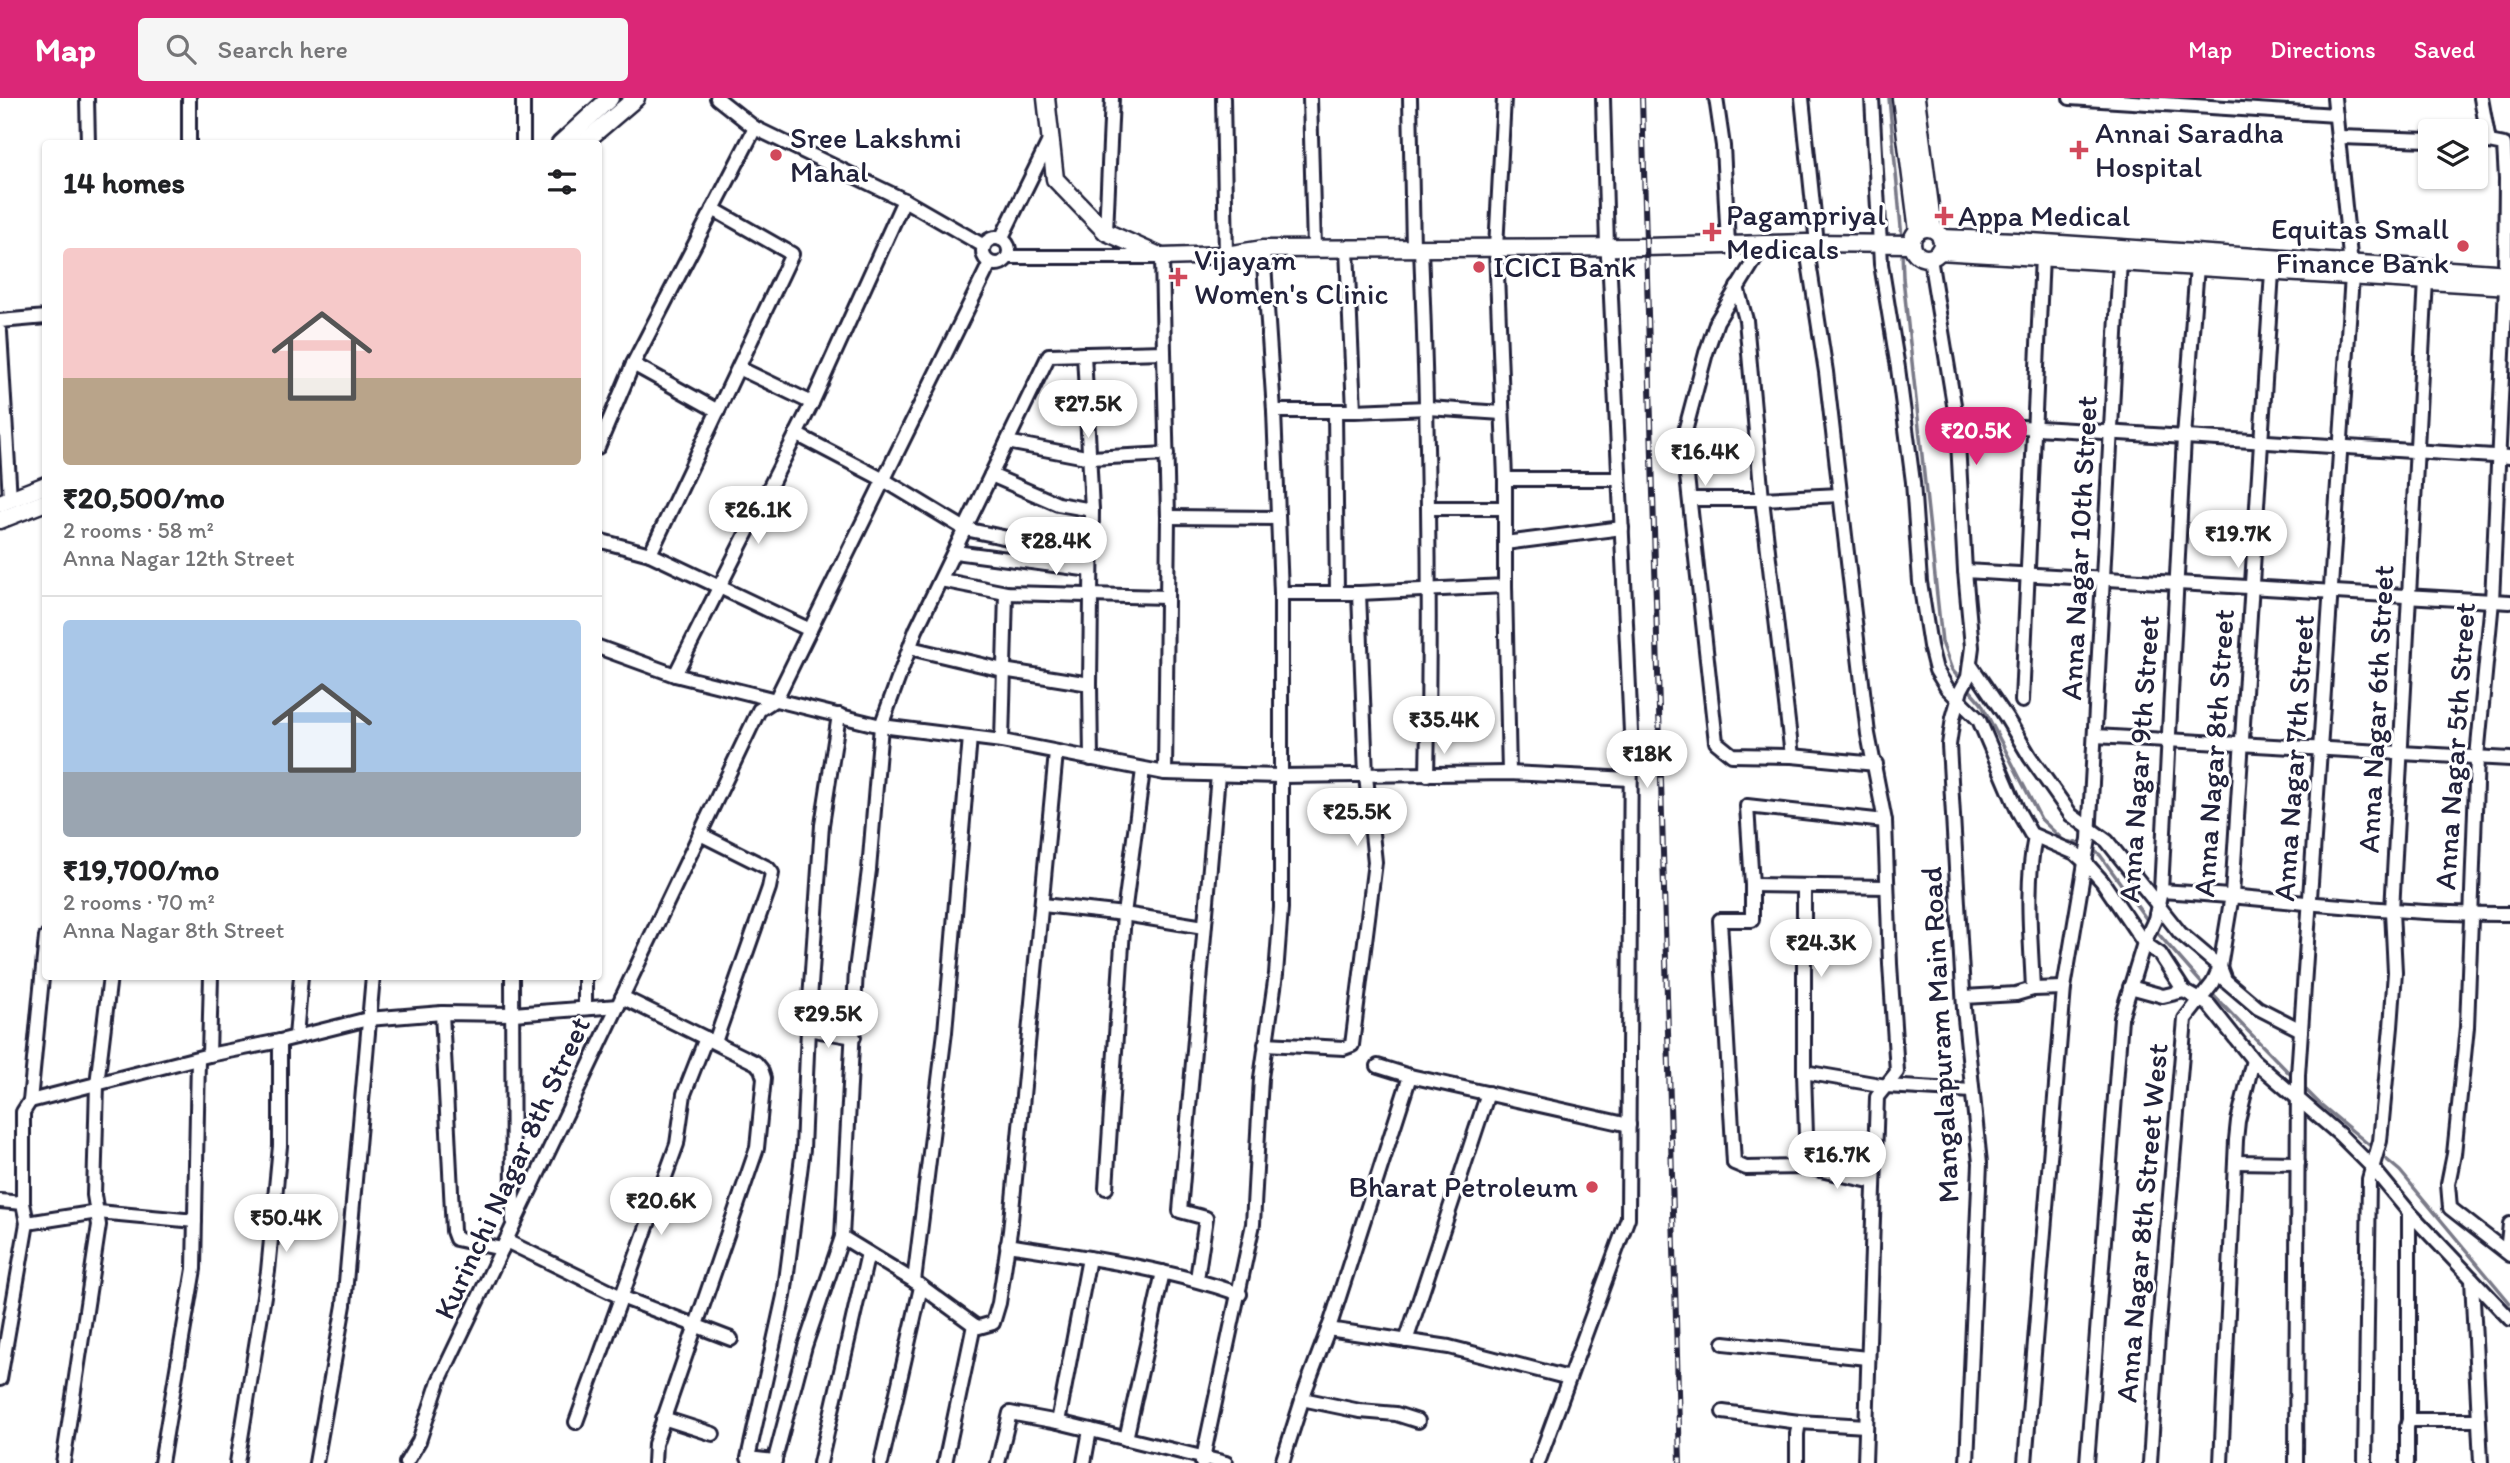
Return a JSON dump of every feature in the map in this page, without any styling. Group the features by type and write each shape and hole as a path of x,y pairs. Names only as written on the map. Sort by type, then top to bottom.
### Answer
{"main road":[{"path":"564,140 610,98"},
{"path":"587,140 636,98"},
{"path":"1046,98 1055,179 1106,232 1161,257 1226,255 1263,249 1917,242 2508,280"},
{"path":"1901,98 1917,242"},
{"path":"1916,98 1917,242"},
{"path":"1917,242 2042,257 2272,272 2351,269 2426,280 2508,280"},
{"path":"5,501 42,487"},
{"path":"0,520 42,504"}],"street":[{"path":"87,98 88,140"},
{"path":"189,98 189,140"},
{"path":"523,98 523,140"},
{"path":"717,98 755,128 904,200 984,246"},
{"path":"1106,232 1112,98"},
{"path":"1223,98 1226,255"},
{"path":"1310,98 1314,248"},
{"path":"1410,98 1428,408 1427,775"},
{"path":"1504,98 1496,248 1505,479 1509,773"},
{"path":"1538,1463 1628,1218 1631,732 1607,247 1603,98"},
{"path":"1716,98 1723,146 1728,244"},
{"path":"1802,98 1811,243 1868,734 1885,821 1897,1072 1877,1097 1865,1463"},
{"path":"1872,98 1917,242 1956,423 1972,647 1969,671 2071,815 2088,846 2102,881 2160,954 2184,991"},
{"path":"2070,98 2336,115"},
{"name":"Anna Nagar 7th Street","path":"2296,1463 2298,1087 2351,269 2334,98"},
{"path":"2482,98 2482,119"},
{"path":"602,438 633,364 755,128"},
{"path":"2339,137 2418,140"},
{"path":"1001,239 1051,138"},
{"name":"Anna Nagar 5th Street","path":"2488,143 2504,145 2506,179 2508,280 2505,456 2477,757 2466,1027 2454,1154 2448,1184 2450,1208 2509,1254"},
{"path":"675,675 812,403 904,200"},
{"path":"650,554 792,254 713,209"},
{"path":"1008,257 1008,247 1001,239 991,239 984,246 984,256 990,263 1000,264 1008,257 1161,257 1168,517 1166,773"},
{"path":"1917,242 1881,264 1912,470 1920,582 1936,670 1947,688 1960,696 1979,720 2018,811 2035,837 2075,853 2107,841 2180,933 2220,967 2225,980 2258,1008 2301,1030"},
{"path":"1765,243 1717,321 1686,422 1683,454 1716,742 1732,755 1792,756 1876,764"},
{"path":"1347,248 1354,411"},
{"path":"1203,1460 1253,1224 1265,1044 1276,974 1281,908 1281,593 1274,411 1263,249"},
{"path":"2022,701 2042,257"},
{"name":"Anna Nagar 10th Street","path":"2025,1463 2063,988 2088,846 2120,260"},
{"name":"Kurinchi Nagar 8th Street","path":"406,1463 419,1441 439,1381 759,710 776,699 990,263"},
{"name":"Anna Nagar 9th Street","path":"2087,1463 2121,1018 2155,919 2161,891 2184,437 2197,266"},
{"name":"Anna Nagar 8th Street","path":"2213,983 2220,967 2232,895 2272,272"},
{"name":"Anna Nagar 6th Street","path":"2365,1463 2369,1179 2380,1141 2395,972 2392,911 2426,280"},
{"path":"1737,287 1745,320 1762,499 1792,756"},
{"path":"0,321 42,317"},
{"path":"0,332 5,501"},
{"path":"839,715 822,825 807,1029 803,1149 784,1296 748,1458 774,1462 805,1346 842,1237 856,970 869,870 881,726 909,648 1049,355 1164,352"},
{"path":"1084,354 1093,510 1091,759"},
{"path":"633,364 719,411"},
{"path":"739,368 812,403"},
{"path":"1274,411 1428,408 1503,413"},
{"path":"1335,411 1337,593"},
{"path":"1956,423 2505,456"},
{"path":"796,434 884,480 965,529 1017,540 1091,547"},
{"path":"1007,442 1091,458 1167,454"},
{"path":"992,475 1058,504 1093,510"},
{"path":"1505,479 1619,479"},
{"path":"1690,499 1840,495"},
{"path":"1429,508 1505,508"},
{"path":"1168,517 1277,518"},
{"path":"1505,543 1622,528"},
{"path":"602,541 650,554 810,630"},
{"path":"954,552 1091,570"},
{"path":"1965,571 2510,602"},
{"path":"941,579 1006,593 1167,597"},
{"path":"1281,593 1427,591 1505,586"},
{"path":"1002,741 1006,593"},
{"path":"1265,1044 1343,1048 1352,1045 1375,862 1366,776 1359,593"},
{"path":"602,648 675,675 881,726 1002,741 1166,773 1366,776 1509,773 1630,779"},
{"path":"909,648 1003,670 1090,684"},
{"name":"Mangalapuram Main Road","path":"1967,1463 1980,1163 1964,997 1949,745 1953,718 1969,671"},
{"path":"2095,736 2510,759"},
{"path":"881,1463 917,1284 945,1032 970,737"},
{"path":"842,1237 917,1284 974,1325 979,1327 993,1323 999,1303 1007,1245 1056,753"},
{"path":"1106,1188 1124,914 1143,770"},
{"path":"1197,1279 1206,1218 1180,1211 1218,775"},
{"path":"1874,1182 1807,1167 1746,1168 1734,1163 1720,920 1752,920 1747,806 1885,821"},
{"path":"576,1422 677,1144 684,1094 711,1040 772,880 772,873 768,868 700,834"},
{"path":"2033,989 2031,860 2035,837"},
{"path":"1752,885 1887,887"},
{"path":"1804,886 1807,1167"},
{"path":"2161,891 2232,895 2392,911 2510,914"},
{"path":"1042,905 1124,914 1204,927"},
{"path":"0,1379 27,1223 23,1203 23,1112 30,1101 42,978"},
{"path":"63,1463 99,1225 94,1195 97,1084 110,980"},
{"path":"162,1463 194,1269 204,1057 211,980"},
{"path":"296,1037 302,980"},
{"path":"316,1463 344,1306 373,980"},
{"path":"512,980 513,1225"},
{"path":"585,980 585,1008"},
{"name":"Anna Nagar 8th Street West","path":"2150,1463 2185,1019 2213,983"},
{"path":"2130,987 2162,996 2184,991 2201,996 2253,1059 2298,1087 2373,1162 2409,1212 2510,1319"},
{"path":"1964,997 2063,988"},
{"path":"30,1101 368,1019 442,1013 513,1014 620,1002 711,1040 756,1063 764,1078 758,1148 654,1444 653,1463"},
{"path":"442,1013 453,1231 456,1238 504,1245 621,1297 731,1339"},
{"path":"807,1029 854,1037"},
{"path":"237,1463 268,1271 280,1146 280,1041"},
{"path":"2221,1463 2238,1121 2253,1059"},
{"path":"1378,1066 1410,1076 1629,1125"},
{"path":"1804,1072 1886,1086 1972,1091"},
{"path":"1282,1463 1410,1076"},
{"path":"1406,1340 1488,1093"},
{"path":"2235,1162 2298,1163"},
{"path":"0,1201 23,1203"},
{"path":"27,1223 98,1212 195,1221"},
{"path":"2407,1463 2409,1212"},
{"path":"2509,1254 2510,1224"},
{"path":"1007,1245 1197,1279 1240,1294"},
{"path":"820,1463 868,1253"},
{"path":"1058,1422 1089,1258"},
{"path":"1126,1439 1163,1272"},
{"path":"2472,1279 2481,1463"},
{"path":"945,1463 974,1325"},
{"path":"1328,1329 1450,1347 1569,1378"},
{"path":"1724,1343 1867,1358"},
{"path":"1303,1399 1418,1420"},
{"path":"1723,1412 1799,1422 1866,1426"},
{"path":"998,1463 1010,1413 1058,1422 1203,1460 1226,1463"},
{"path":"663,1418 713,1434"},
{"path":"2409,1420 2478,1420"},
{"path":"1797,1463 1799,1422"},
{"path":"1084,1463 1090,1430"}],"waterway":[{"path":"1889,98 1902,238"},
{"path":"1902,250 1942,642 1952,670 1981,703 2041,819 2064,841 2084,844"},
{"path":"2090,848 2100,855 2150,924"},
{"path":"2155,930 2205,987"},
{"path":"2211,993 2293,1077"},
{"path":"2301,1085 2374,1149"},
{"path":"2380,1154 2400,1171 2510,1303"}],"railway":[{"path":"1642,98 1680,1463"}],"place":[{"name":"Annai Saradha Hospital","path":"2079,150"},
{"name":"Sree Lakshmi Mahal","path":"776,155"},
{"name":"Appa Medical","path":"1944,216"},
{"name":"Pagampriyal Medicals","path":"1712,232"},
{"name":"Equitas Small Finance Bank","path":"2463,246"},
{"name":"ICICI Bank","path":"1479,267"},
{"name":"Vijayam Women's Clinic","path":"1178,277"},
{"name":"Bharat Petroleum","path":"1592,1187"}]}
